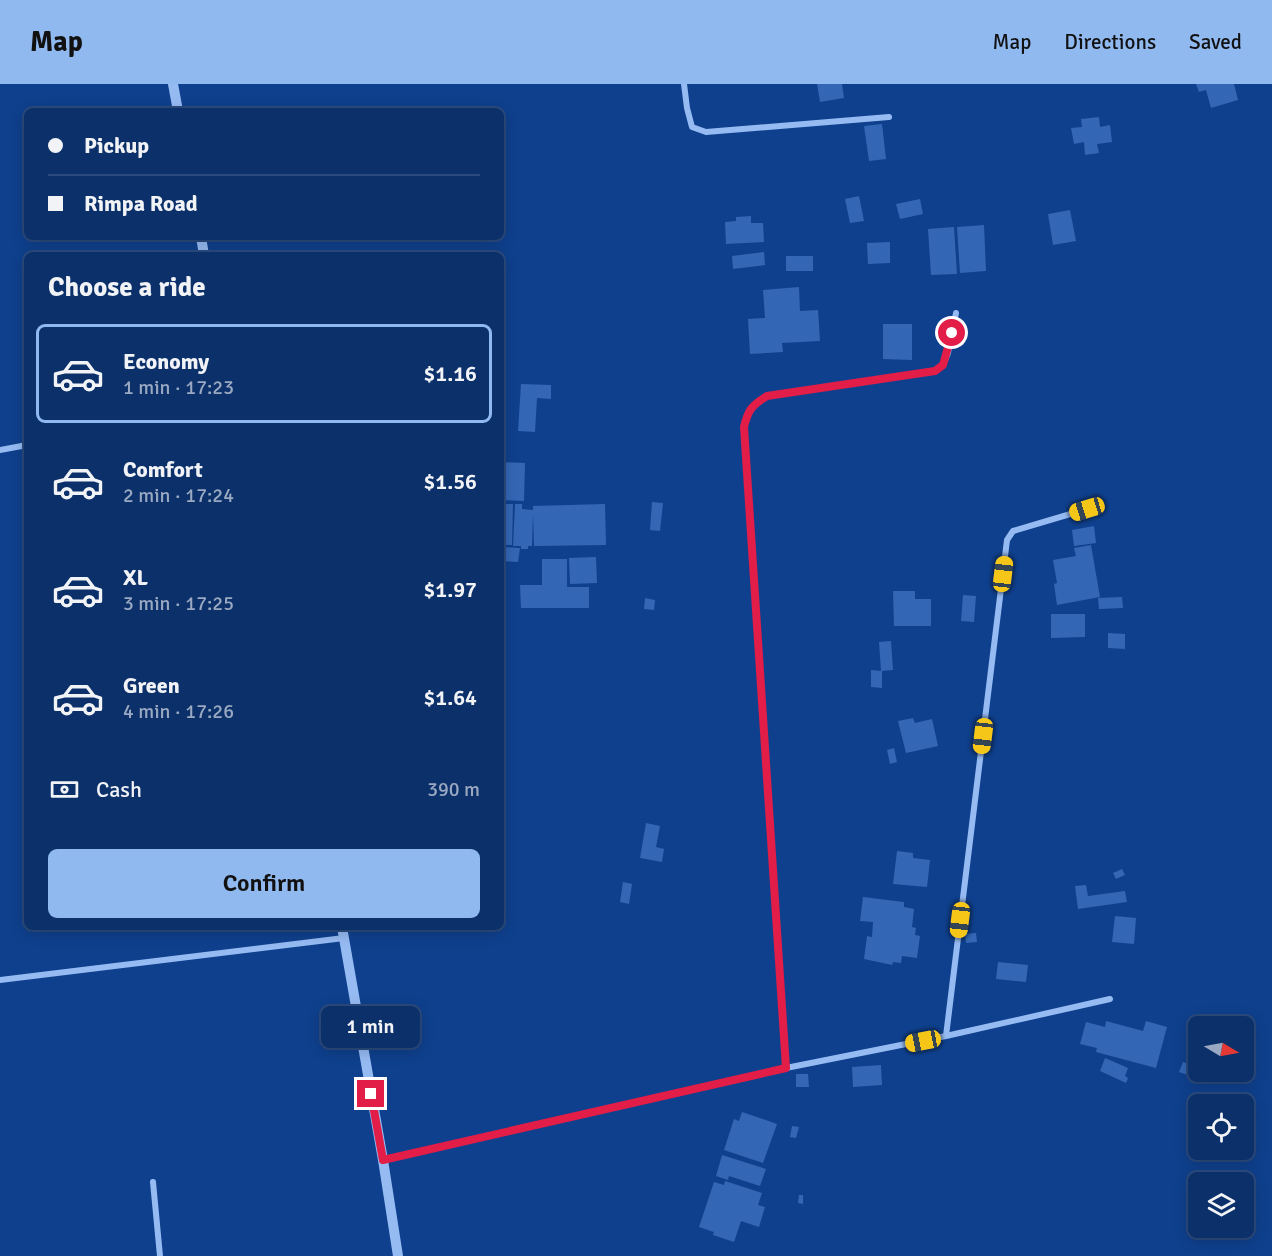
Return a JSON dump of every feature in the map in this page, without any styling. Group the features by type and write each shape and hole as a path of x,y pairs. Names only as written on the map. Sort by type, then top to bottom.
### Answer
{"street":[{"path":"176,84 178,108"},
{"path":"684,84 692,127 706,132 889,117"},
{"path":"786,1068 744,427 754,403 767,396 935,371 943,365 946,359 956,314"},
{"path":"0,450 24,446"},
{"path":"946,1036 1007,540 1013,531 1087,509"},
{"path":"0,980 343,933 398,1256"},
{"path":"383,1160 786,1068 946,1036 1110,999"},
{"path":"153,1182 160,1256"}],"building":[{"path":"817,84 842,84 844,98 820,102"},
{"path":"1196,84 1234,84 1238,100 1211,108 1206,90 1199,92"},
{"path":"1099,117 1100,127 1110,125 1112,142 1097,144 1099,153 1085,155 1084,142 1074,144 1071,128 1082,127 1081,119"},
{"path":"882,124 886,159 869,161 864,126"},
{"path":"859,196 864,221 850,223 845,199"},
{"path":"920,199 923,214 900,219 896,204"},
{"path":"1070,210 1076,241 1053,245 1048,214"},
{"path":"751,216 751,223 763,223 764,242 726,244 725,222 736,221 736,217"},
{"path":"984,225 986,271 960,273 957,227"},
{"path":"954,227 957,274 931,275 928,229"},
{"path":"890,242 890,263 868,264 867,243"},
{"path":"764,252 765,265 733,269 732,256"},
{"path":"786,256 813,256 813,271 786,271"},
{"path":"799,287 800,311 818,310 820,341 782,343 783,352 750,354 748,319 765,318 763,290"},
{"path":"883,324 912,324 912,360 883,359"},
{"path":"521,384 551,385 551,399 537,398 535,432 518,431"},
{"path":"504,462 525,463 524,501 504,500"},
{"path":"652,502 663,503 660,531 650,530"},
{"path":"504,504 513,504 512,545 504,545"},
{"path":"515,504 522,504 522,509 533,510 533,506 605,504 606,545 534,546 533,514 532,546 528,546 528,549 521,549 521,546 513,546"},
{"path":"1094,526 1096,543 1074,546 1072,530"},
{"path":"1091,545 1100,597 1057,605 1054,584 1057,583 1053,560 1076,556 1074,548"},
{"path":"504,547 520,548 518,562 504,561"},
{"path":"596,557 597,583 570,584 569,558"},
{"path":"542,559 567,559 567,587 589,587 589,608 521,608 520,585 542,585"},
{"path":"893,591 915,591 915,599 931,599 931,626 894,626"},
{"path":"963,595 976,596 974,622 961,621"},
{"path":"1122,597 1123,608 1099,609 1098,598"},
{"path":"645,598 655,600 654,610 644,609"},
{"path":"1051,614 1085,614 1085,637 1051,638"},
{"path":"1108,633 1125,634 1125,649 1108,648"},
{"path":"891,641 893,670 881,671 879,642"},
{"path":"871,670 882,671 882,688 871,687"},
{"path":"913,718 915,723 932,719 938,746 906,753 898,721"},
{"path":"894,748 897,762 890,764 887,750"},
{"path":"646,823 660,826 656,847 664,849 662,862 640,858"},
{"path":"897,851 913,853 913,858 930,860 927,887 893,884"},
{"path":"1122,869 1125,875 1116,879 1113,873"},
{"path":"623,882 632,884 629,904 620,902"},
{"path":"1086,885 1088,896 1125,891 1127,902 1078,909 1075,886"},
{"path":"863,897 904,902 904,907 914,909 912,927 916,928 915,935 920,936 917,958 902,956 901,963 893,962 892,965 864,959 867,936 872,937 873,922 860,921"},
{"path":"1115,916 1136,918 1134,944 1112,942"},
{"path":"976,933 977,942 966,943 965,934"},
{"path":"998,962 1028,965 1026,982 996,979"},
{"path":"1106,1021 1143,1031 1146,1021 1167,1027 1156,1068 1096,1052 1097,1048 1080,1044 1086,1022 1105,1027"},
{"path":"1105,1058 1128,1068 1125,1076 1128,1078 1126,1083 1100,1071"},
{"path":"1183,1062 1188,1064 1188,1075 1179,1072"},
{"path":"881,1065 882,1085 853,1087 852,1067"},
{"path":"796,1074 808,1074 809,1087 796,1087"},
{"path":"742,1112 777,1124 763,1163 724,1150 734,1119 739,1121"},
{"path":"792,1126 799,1127 796,1138 790,1137"},
{"path":"722,1155 766,1169 760,1186 729,1176 728,1180 716,1176"},
{"path":"725,1181 762,1193 758,1205 765,1207 759,1227 741,1221 734,1242 713,1235 714,1232 699,1227 714,1182 724,1185"},
{"path":"799,1195 803,1195 803,1204 798,1203"}],"route":[{"path":"371,1094 383,1160 786,1068 744,427 754,403 767,396 935,371 943,365 952,333"}]}
